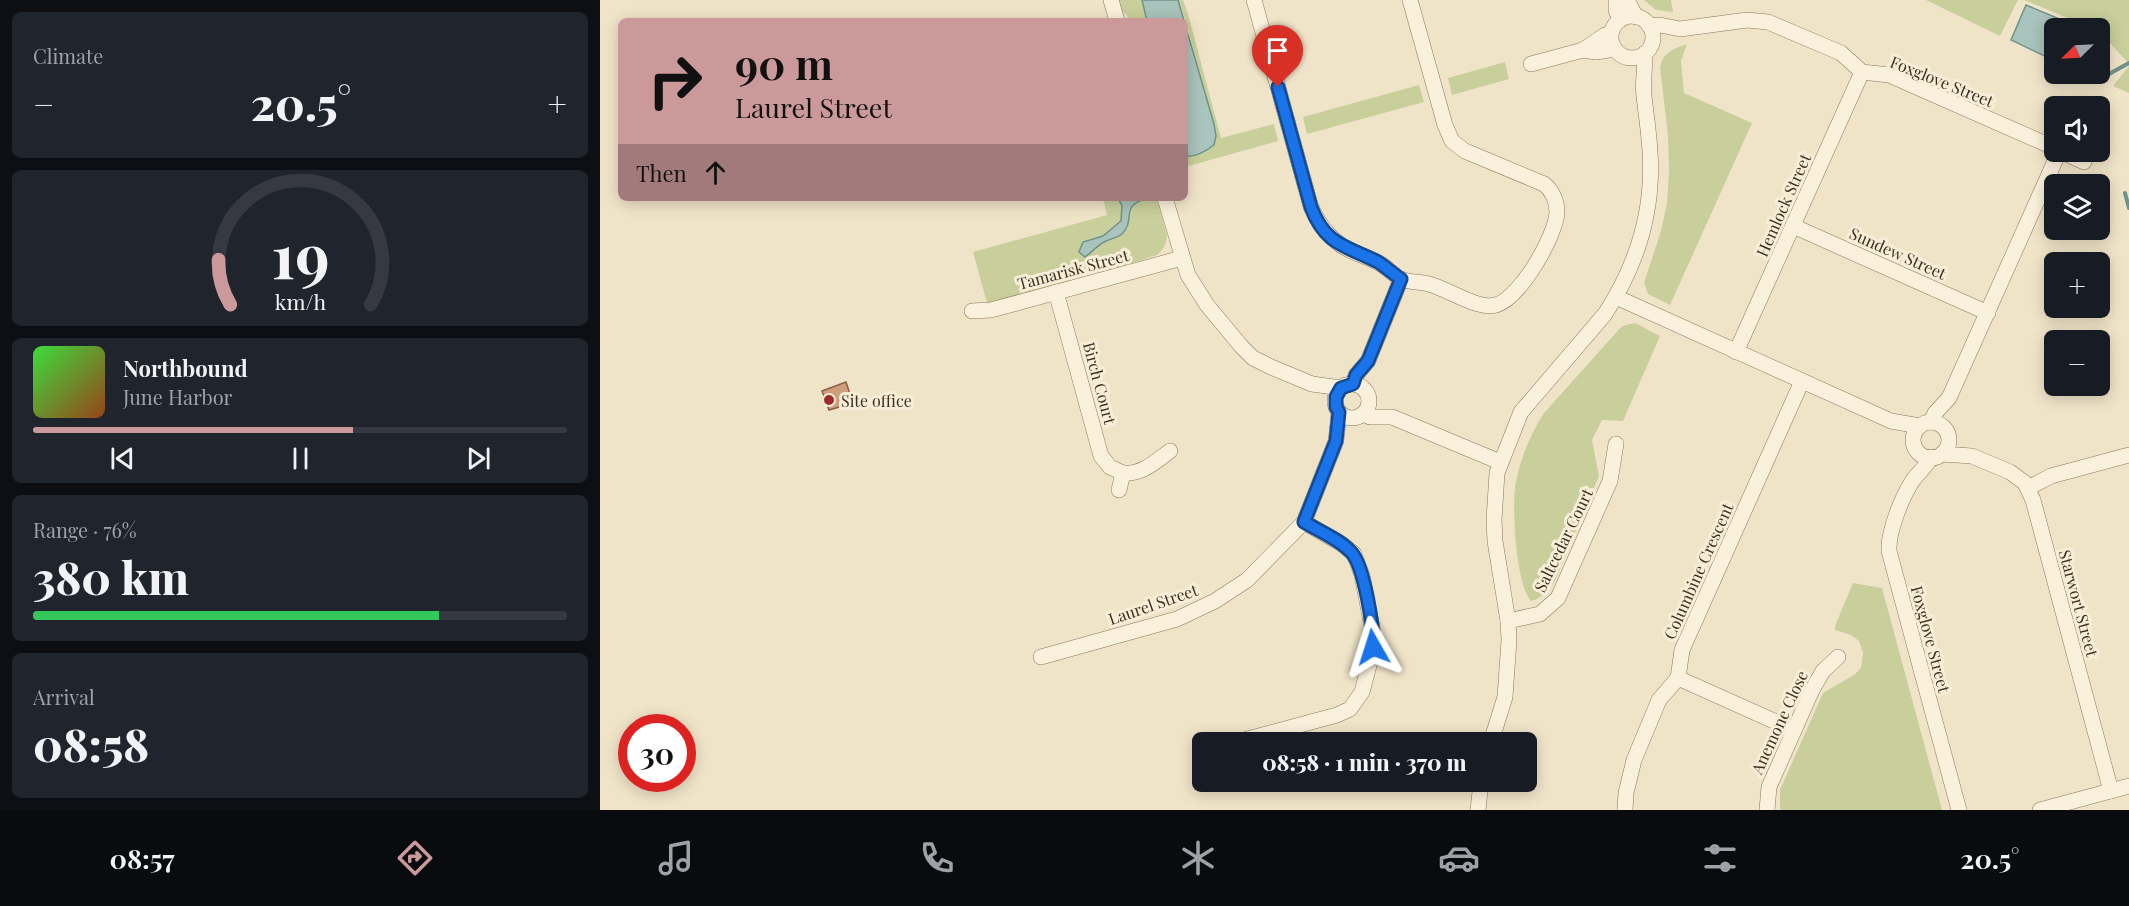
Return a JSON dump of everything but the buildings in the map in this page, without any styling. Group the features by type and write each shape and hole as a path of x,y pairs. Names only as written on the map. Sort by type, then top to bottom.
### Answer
{"street":[{"path":"1111,0 1116,18"},
{"path":"1254,0 1314,214 1327,233 1342,247 1377,262 1401,279 1434,285 1484,306 1498,304 1513,293 1535,264 1551,233 1557,209 1551,192 1544,184 1465,151 1452,141 1445,125 1410,0"},
{"path":"1616,0 1616,27 1611,39 1643,92"},
{"path":"1627,0 1636,17"},
{"path":"1494,732 1506,690 1509,640 1494,520 1495,486 1500,462 1521,411 1583,341 1616,297 1638,250 1651,177 1643,92 1649,26 1646,22 1630,16 1583,50 1531,64"},
{"path":"1649,26 1660,25 1680,29 1747,20 1768,22 1841,53 1862,72"},
{"path":"1583,50 1639,57 1648,48 1680,29"},
{"name":"Foxglove Street","path":"1862,72 1889,75 2044,143"},
{"name":"Hemlock Street","path":"1736,352 1862,72"},
{"name":"Foxglove Street","path":"1959,810 1889,551 1889,542 1892,526 1914,479 1927,466 1935,413 1949,398 2056,162"},
{"path":"1167,201 1182,258 1197,290 1247,353 1260,362 1312,384 1386,410 1392,417"},
{"name":"Sundew Street","path":"1793,226 1988,313"},
{"name":"Tamarisk Street","path":"972,311 991,310 1182,258"},
{"name":"Laurel Street","path":"1041,657 1150,628 1187,615 1215,601 1247,580 1304,522 1336,441 1350,396 1368,372 1368,361 1401,279"},
{"name":"Birch Court","path":"1056,292 1101,456 1110,467 1123,473"},
{"path":"1616,297 1891,421 1898,429 1931,439 2016,475 2028,488 2050,476 2129,455"},
{"name":"Columbine Crescent","path":"1678,678 1682,650 1802,381"},
{"path":"1350,396 1348,418 1392,417 1500,462"},
{"name":"Laurel Street","path":"1336,441 1367,410 1350,396"},
{"name":"Saltcedar Court","path":"1508,621 1540,614 1558,598 1610,481 1616,444"},
{"path":"1119,490 1123,473 1135,473 1142,470 1170,451"},
{"name":"Starwort Street","path":"2028,488 2111,791"},
{"path":"1273,732 1344,712 1355,704 1362,692 1372,654 1374,639 1360,568 1354,554 1348,548 1304,522"},
{"name":"Anemone Close","path":"1767,810 1769,786 1817,679 1828,664 1838,657"},
{"path":"1625,810 1629,778 1639,745 1662,694 1678,678 1794,730"},
{"path":"2040,810 2129,786"},
{"path":"1478,810 1480,792"}],"green space":[{"path":"1119,0 1142,0 1146,18 1128,18 1122,12"},
{"path":"1178,0 1183,0 1188,14 1221,138 1274,124 1278,141 1188,166 1188,157 1216,136 1188,29 1188,18 1185,18"},
{"path":"1644,0 1671,0 1673,12 1656,10"},
{"path":"1926,0 2018,0 2000,36"},
{"path":"2024,0 2129,0 2129,64 2110,43 2110,18 2068,18"},
{"path":"1687,44 1681,61 1684,93 1752,123 1670,305 1648,294 1644,283 1661,231 1667,203 1668,135 1660,68 1666,55"},
{"path":"1505,62 1509,79 1452,95 1448,78"},
{"path":"2129,66 2129,93 2113,86"},
{"path":"1419,85 1424,102 1307,134 1303,117"},
{"path":"1104,201 1120,201 1122,206 1121,221 1103,236 1083,242 1094,251 1116,231 1128,217 1134,204 1139,201 1158,201 1167,236 1165,245 1157,255 1108,271 1102,267 1071,276 1070,281 987,303 973,252 1107,215"},
{"path":"1635,323 1660,336 1623,421 1602,420 1592,440 1599,476 1554,583 1541,596 1531,601 1526,592 1518,563 1514,508 1518,473 1523,455 1544,413 1622,326"},
{"path":"1853,583 1882,588 1942,810 1781,810 1780,790 1823,693 1854,675 1861,668 1863,653 1859,641 1851,635 1835,630"}],"water":[{"path":"1142,0 1178,0 1183,18 1146,18"},
{"path":"2026,5 2057,18 2044,18 2044,56 2011,40"},
{"path":"1188,34 1216,136 1214,145 1200,154 1189,156"},
{"path":"1120,201 1139,201 1133,205 1122,234 1104,242 1085,257 1079,252 1083,242 1103,236 1121,221 1122,206"}],"waterway":[{"path":"2110,73 2129,63"},
{"path":"2125,193 2129,208"}],"place":[{"name":"Site office","path":"829,400"}],"route":[{"path":"1278,87 1311,207 1318,221 1342,247 1377,262 1401,279 1368,361 1356,375 1353,384 1344,386 1337,392 1335,402 1339,412 1336,441 1304,522 1348,548 1358,561 1373,632 1373,647"}]}
